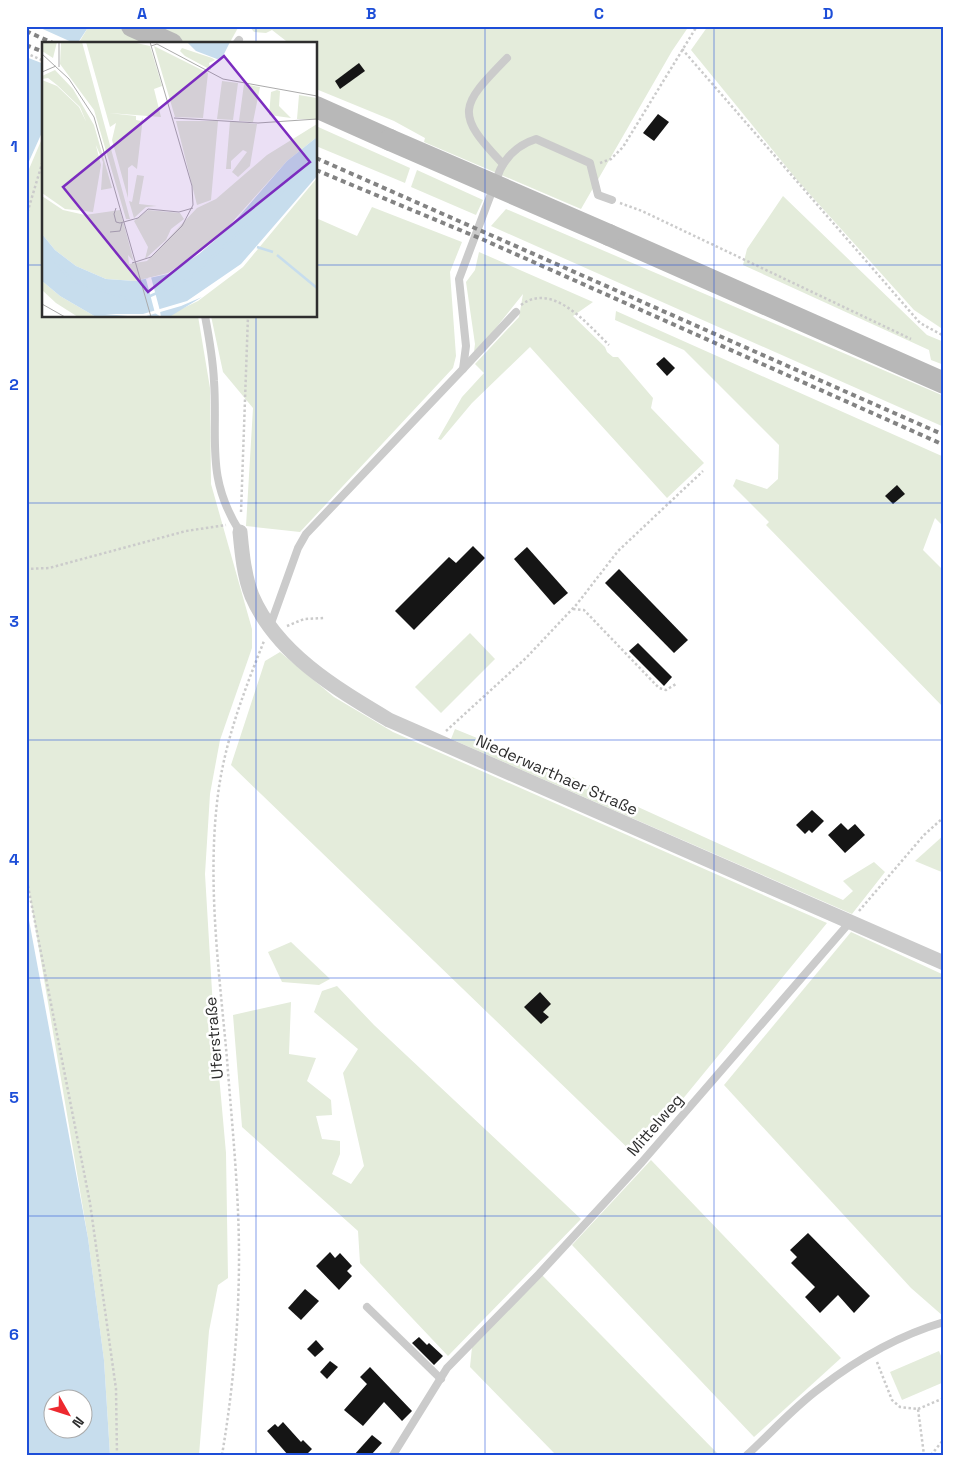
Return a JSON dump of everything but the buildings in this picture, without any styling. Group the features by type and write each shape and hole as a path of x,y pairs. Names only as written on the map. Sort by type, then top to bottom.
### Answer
{"main road":[{"path":"132,26 168,42"},
{"path":"318,108 944,383"}],"street":[{"name":"Niederwarthaer Straße","path":"238,528 252,595 269,628 304,662 342,692 389,720 944,963"}],"lane":[{"path":"503,164 473,129 468,115 471,101 478,88 507,58"},
{"path":"463,369 466,346 459,280 470,245 503,164 510,154 525,143 536,139 590,163 598,195 612,200"},
{"path":"269,628 298,548 306,534 516,312"},
{"path":"206,318 214,381 214,437 218,484 227,512 238,528"},
{"name":"Mittelweg","path":"393,1455 447,1368 539,1274 642,1162 850,922"},
{"path":"367,1307 440,1379"},
{"path":"747,1455 818,1389 915,1331 944,1322"}],"path":[{"path":"590,163 600,163 618,154 697,26"},
{"path":"682,49 920,323 944,336"},
{"path":"26,53 42,60"},
{"path":"26,217 42,164"},
{"path":"612,200 642,211 910,339"},
{"path":"516,312 523,303 542,298 560,302 609,345"},
{"path":"26,569 49,568 186,530 238,528 248,318"},
{"path":"436,740 526,658 572,609 618,551 703,471"},
{"path":"572,609 584,610 659,688 666,690 676,684"},
{"path":"286,626 304,619 324,618"},
{"name":"Uferstraße","path":"222,1455 231,1401 239,1258 234,1145 212,873 219,788 226,747 238,705 269,628"},
{"path":"850,922 924,835 944,817"},
{"path":"26,876 90,1203 116,1389 117,1455"},
{"path":"874,1354 892,1400 900,1407 918,1409 944,1398"},
{"path":"918,1409 924,1455"},
{"path":"932,1455 944,1439"}],"green space":[{"path":"89,26 239,26 230,42 79,42"},
{"path":"249,26 689,26 672,51 581,209 424,142 425,138 394,121 318,90 318,42 287,42 272,30 266,33 254,32"},
{"path":"708,26 944,26 944,330 914,310 797,180 691,50"},
{"path":"318,127 410,168 405,183 318,147"},
{"path":"42,139 42,318 198,318 210,388 211,484 252,629 252,648 220,740 210,794 205,874 213,1008 226,1153 228,1278 218,1285 209,1331 199,1455 110,1455 104,1360 88,1238 26,873 26,176"},
{"path":"417,170 483,200 476,215 411,187"},
{"path":"783,196 927,335 944,342 944,365 931,360 929,350 743,265 747,249"},
{"path":"372,207 462,242 450,272 456,356 453,368 300,532 246,526 253,408 223,372 211,318 318,318 318,219 357,236"},
{"path":"506,209 944,396 944,427 491,226"},
{"path":"479,252 593,302 573,316 605,347 607,352 613,357 618,357 653,398 651,408 704,463 667,498 530,347 472,403 441,440 438,439 462,397 484,373 475,364 519,317 523,294 480,348 474,352 475,344 466,282 475,270"},
{"path":"616,311 944,457 944,527 935,518 923,550 944,571 944,708 766,525 769,522 733,486 736,479 767,489 778,479 779,445 684,350 615,320"},
{"path":"470,633 495,659 441,713 415,687"},
{"path":"280,652 334,697 393,732 827,923 636,1156 231,765 265,661"},
{"path":"455,729 572,777 843,900 853,891 843,881 874,862 885,872 852,914 451,739"},
{"path":"944,835 944,873 915,861"},
{"path":"851,932 944,975 943,1316 911,1288 724,1085"},
{"path":"291,942 330,979 319,985 282,982 268,952"},
{"path":"337,986 374,1025 581,1219 448,1356 360,1263 358,1231 242,1127 233,1015 291,1002 289,1054 316,1058 307,1081 331,1100 332,1115 316,1116 322,1139 340,1141 340,1154 332,1174 351,1184 364,1166 343,1073 358,1049 314,1012 322,991"},
{"path":"651,1160 841,1358 754,1437 572,1245"},
{"path":"542,1275 719,1455 556,1455 470,1367 472,1347"},
{"path":"939,1351 944,1363 944,1382 902,1400 890,1372"}],"water":[{"path":"26,26 89,26 78,42 42,42 42,132 26,168"},
{"path":"26,904 88,1238 104,1360 110,1455 26,1455"}],"pier":[{"path":"26,26 36,26 72,42 42,42 42,63 26,57"}],"railway":[{"path":"26,31 51,42"},
{"path":"26,45 42,51"},
{"path":"318,159 944,435"},
{"path":"318,171 484,240 944,445"}]}
